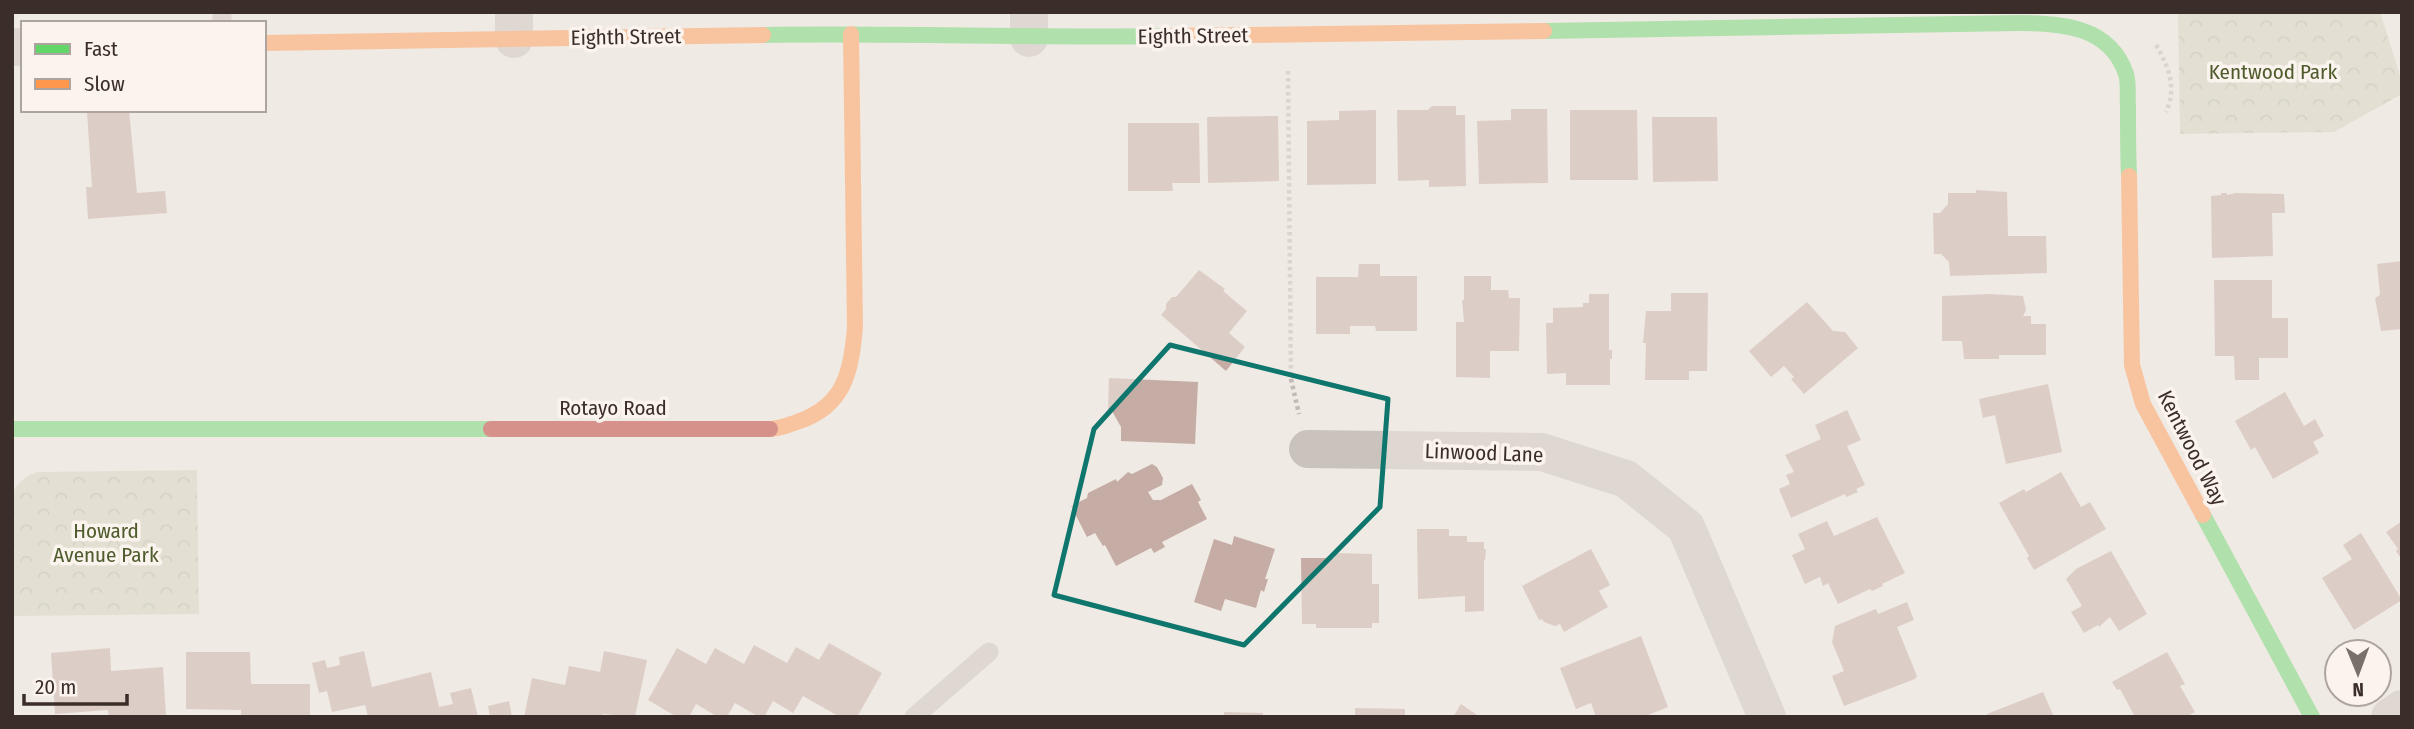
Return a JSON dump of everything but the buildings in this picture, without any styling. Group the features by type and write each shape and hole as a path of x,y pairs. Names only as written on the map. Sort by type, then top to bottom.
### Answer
{"street":[{"name":"Eighth Street","path":"266,43 514,26 778,35 1029,25 1287,35 2058,23 2089,31 2113,51"},
{"name":"Rotayo Road","path":"12,429 778,429 816,414 840,393 851,370 855,327 850,34"},
{"name":"Kentwood Way","path":"2113,51 2127,76 2128,86 2132,365 2143,404 2312,717"},
{"name":"Linwood Lane","path":"1308,449 1542,452 1626,479 1686,527 1767,717"},
{"path":"2390,717 2402,709"}],"lane":[{"path":"777,12 778,35"},
{"path":"914,717 989,652"}],"path":[{"path":"1287,35 1291,379 1308,449"}],"highlighted area":[{"path":"1170,345 1388,399 1380,507 1244,645 1054,595 1094,429"}],"green space":[{"name":"Kentwood Park","path":"2178,12 2380,12 2402,82 2402,94 2334,132 2180,134"},
{"name":"Howard Avenue Park","path":"197,470 199,614 12,616 12,494 23,480 38,472"}],"traffic: fast":[{"path":"1544,31 2018,23 2067,26 2082,30 2108,46 2119,58 2126,74 2129,176"},
{"path":"763,35 1171,36"},
{"path":"12,429 491,429"},
{"path":"2203,515 2312,717"}],"traffic: slow":[{"path":"1171,36 1544,31"},
{"path":"770,429 797,422 826,407 842,385 851,359 855,327 851,34"},
{"path":"266,43 763,35"},
{"path":"2129,176 2132,365 2143,404 2203,515"}],"traffic: jam":[{"path":"491,429 770,429"}]}
